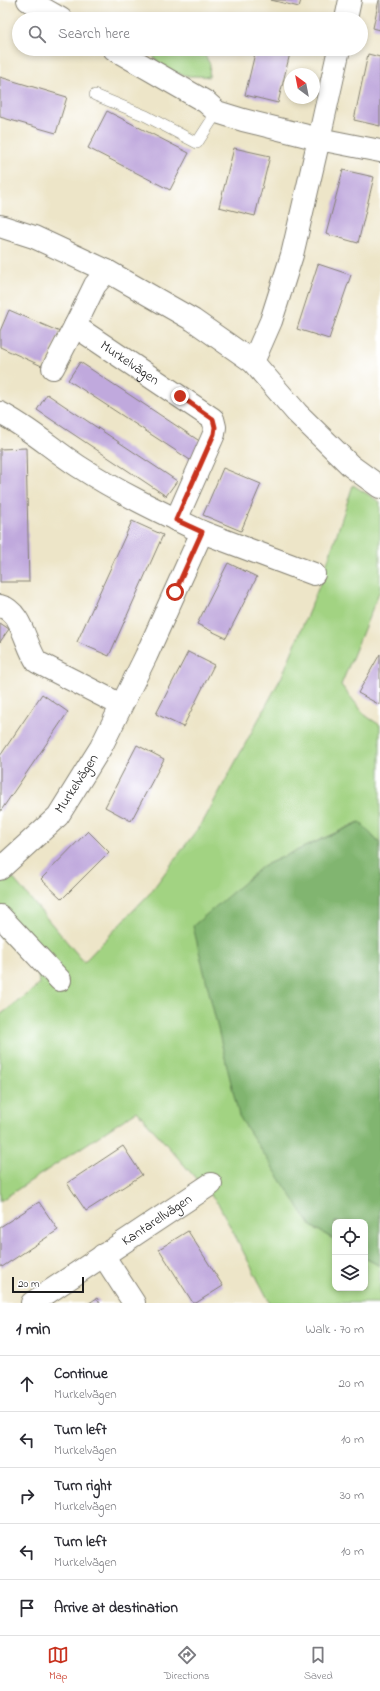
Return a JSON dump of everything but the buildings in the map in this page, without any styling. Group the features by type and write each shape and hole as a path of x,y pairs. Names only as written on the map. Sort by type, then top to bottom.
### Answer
{"street":[{"path":"28,0 49,12"},
{"path":"347,12 350,0"},
{"path":"126,56 201,99 217,112 319,139 380,151"},
{"path":"253,362 271,321 292,255 338,56"},
{"path":"0,226 34,236 107,271 193,320 253,362 308,424 352,466 380,487"},
{"path":"53,368 96,285 107,271"},
{"name":"Murkelvägen","path":"75,326 213,419 215,427 214,434 176,520"},
{"path":"0,413 39,438 76,465 113,488 202,532 314,574"},
{"name":"Murkelvägen","path":"0,869 58,816 101,747 146,656 202,532"},
{"path":"0,606 6,607 13,612 36,662 121,705"},
{"path":"0,916 60,980"},
{"name":"Kantarellvägen","path":"32,1303 211,1184"},
{"path":"103,1255 134,1303"}],"lane":[{"path":"95,95 146,116 197,143 217,112"}],"green space":[{"path":"154,56 205,56 210,64 209,77 178,74 166,68 156,60"},
{"path":"353,485 380,502 380,590 341,685 366,716 380,725 380,844 359,822 263,866 311,1226 332,1238 332,1291 368,1291 368,1260 380,1266 380,1303 270,1303 219,1205 137,1111 0,1201 0,1015 39,985 38,973 0,936 0,863 84,962 150,893 204,820 282,676 320,584"},
{"path":"360,822 380,844 380,1266 368,1260 368,1219 332,1219 332,1238 311,1226 239,1116 193,926 263,866"}],"route":[{"path":"175,592 202,532 176,520 214,434 215,427 213,419 180,396"}]}
